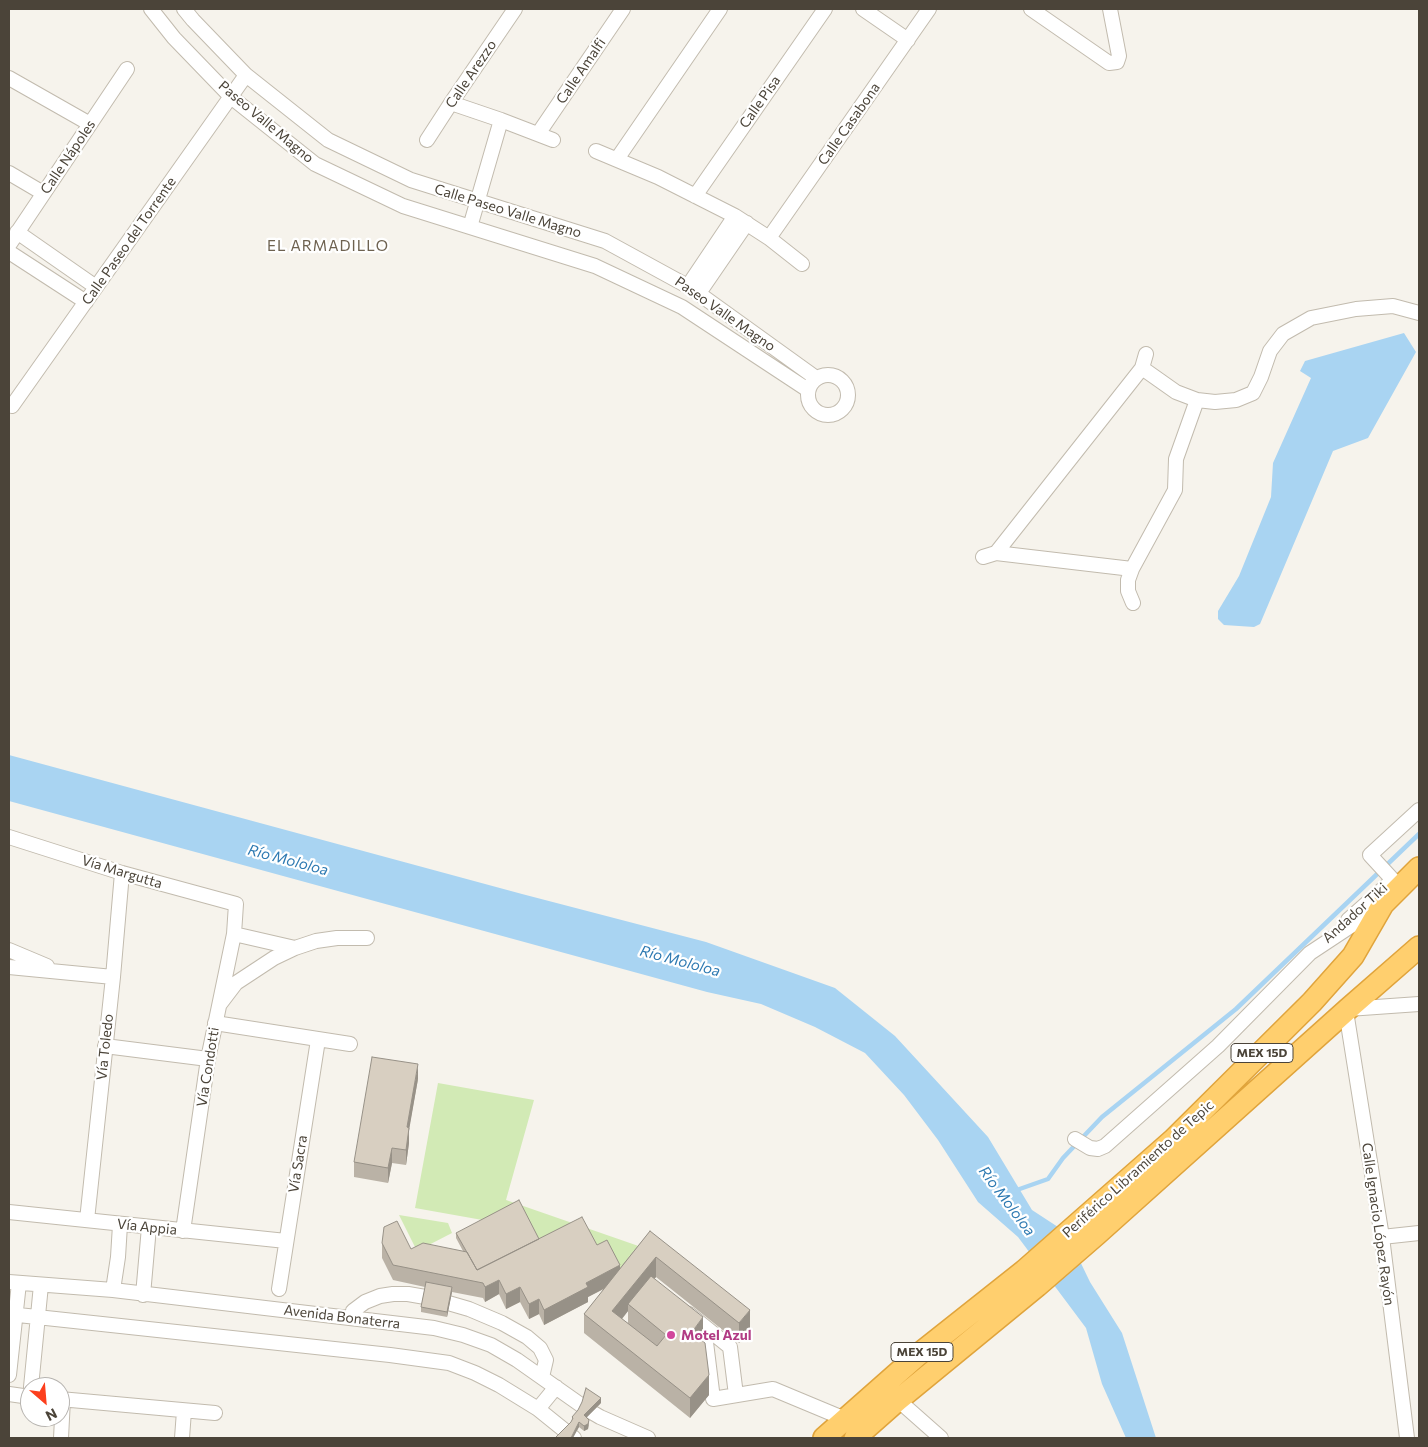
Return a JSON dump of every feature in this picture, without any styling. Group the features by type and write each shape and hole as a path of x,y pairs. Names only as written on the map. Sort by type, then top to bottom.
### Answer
{"highway":[{"name":"Periférico Libramiento de Tepic","path":"1091,1227 1173,1140 1312,1002 1353,956 1383,904 1419,868"},
{"name":"Periférico Libramiento de Tepic","path":"855,1438 1031,1279 1419,947"},
{"name":"Periférico Libramiento de Tepic","path":"824,1438 918,1355 1031,1279"}],"street":[{"name":"Paseo Valle Magno","path":"151,9 174,38 231,97 315,164 403,206"},
{"name":"Paseo Valle Magno","path":"184,9 246,75 328,140 411,180"},
{"name":"Calle Arezzo","path":"427,140 515,9"},
{"name":"Calle Amalfi","path":"538,134 623,9"},
{"path":"617,159 720,9"},
{"name":"Calle Pisa","path":"696,196 825,9"},
{"path":"863,9 908,40"},
{"name":"Calle Casabona","path":"769,238 929,9"},
{"path":"1031,9 1109,63 1117,62 1119,56 1110,9"},
{"name":"Calle Nápoles","path":"9,245 127,69"},
{"name":"Calle Paseo del Torrente","path":"12,406 246,75"},
{"path":"9,78 90,124"},
{"path":"451,103 554,140"},
{"path":"470,227 501,120"},
{"path":"596,151 658,177 741,220 769,238 802,264"},
{"path":"9,174 43,193"},
{"name":"Calle Paseo Valle Magno","path":"411,180 604,241"},
{"name":"Calle Paseo Valle Magno","path":"403,206 596,266"},
{"path":"693,289 741,220"},
{"path":"17,232 96,287"},
{"name":"Paseo Valle Magno","path":"596,266 682,307 812,384 693,289 604,241"},
{"path":"9,252 86,302"},
{"path":"58,285 69,268"},
{"path":"1142,368 1176,392 1197,400 1215,402 1236,400 1253,393 1261,377 1270,350 1283,334 1311,318 1356,309 1393,306 1419,313"},
{"path":"1132,569 990,555 1142,368 1146,354"},
{"path":"1133,604 1128,591 1128,580 1132,569 1175,490 1176,458 1197,400"},
{"name":"Andador Tiki","path":"1310,953 1393,880 1370,855 1419,810"},
{"name":"Vía Margutta","path":"9,837 122,873 236,904"},
{"name":"Vía Toledo","path":"87,1220 122,873"},
{"name":"Vía Condotti","path":"183,1231 208,1059 234,934 236,904"},
{"path":"1079,1142 1090,1148 1098,1149 1113,1140 1218,1046 1310,953 1383,904"},
{"path":"234,934 296,948"},
{"path":"218,1006 236,983 274,958 316,941 337,938 367,938"},
{"path":"9,950 63,972"},
{"path":"9,967 113,977"},
{"path":"1347,1010 1419,1004"},
{"name":"Calle Ignacio López Rayón","path":"1347,1010 1382,1238 1407,1438"},
{"path":"215,1023 350,1044"},
{"name":"Vía Sacra","path":"279,1289 318,1040"},
{"path":"105,1046 208,1059"},
{"name":"Vía Appia","path":"9,1212 286,1241"},
{"path":"114,1290 120,1225"},
{"path":"143,1295 149,1227"},
{"path":"1382,1238 1419,1233"},
{"path":"9,1375 14,1282"},
{"name":"Avenida Bonaterra","path":"14,1282 114,1290 143,1295 434,1328 463,1335 491,1345 517,1360 600,1417 648,1438"},
{"path":"32,1377 41,1285"},
{"path":"354,1312 365,1302 380,1296 393,1294 408,1294 431,1298 469,1309 502,1323 527,1337 540,1348 546,1360 542,1377"},
{"path":"675,1303 730,1347 736,1395"},
{"path":"12,1314 449,1363 499,1385 538,1410 574,1438"},
{"path":"704,1326 713,1399 773,1389 845,1419"},
{"path":"538,1410 556,1386"},
{"path":"70,1400 215,1413"},
{"path":"898,1400 941,1438"},
{"path":"182,1438 184,1411"}],"green space":[{"path":"438,1083 534,1100 506,1200 650,1250 624,1282 543,1251 488,1221 415,1208"},
{"path":"399,1215 448,1223 452,1233 417,1251"}],"water":[{"path":"1404,333 1416,352 1368,438 1333,451 1260,624 1254,627 1224,625 1218,619 1218,611 1239,576 1271,497 1273,463 1311,378 1300,371 1305,361"},
{"name":"Río Mololoa","path":"9,755 706,942 835,988 895,1036 988,1137 1032,1210 1058,1227 1076,1253 1090,1282 1122,1333 1156,1438 1126,1438 1102,1384 1086,1328 1018,1237 978,1202 938,1140 904,1095 865,1053 815,1027 761,1004 707,992 9,801"}],"building":[{"path":"372,1057 418,1064 407,1127 409,1128 406,1150 392,1148 388,1168 354,1162"},
{"path":"519,1200 539,1239 477,1270 456,1233"},
{"path":"582,1217 597,1245 607,1240 620,1265 586,1283 588,1287 544,1310 539,1299 529,1304 520,1287 506,1294 499,1280 485,1287 483,1283 393,1265 382,1243 384,1227 397,1221 411,1249 423,1243 467,1252 477,1270"},
{"path":"650,1231 750,1310 739,1323 656,1257 612,1311 657,1346 666,1335 628,1304 651,1276 703,1317 692,1332 705,1343 709,1375 690,1398 584,1314"},
{"path":"426,1282 452,1287 447,1312 421,1307"},
{"path":"586,1388 601,1398 584,1415 589,1420 588,1424 584,1426 579,1422 571,1438 555,1438 571,1422 572,1417 582,1402"}],"waterway":[{"name":"Río Mololoa","path":"1014,1191 1048,1179 1063,1158 1102,1117 1236,1009 1419,834"}],"place":[{"name":"Motel Azul","path":"671,1335"}],"district":[{"name":"EL ARMADILLO","path":"328,246"}]}
